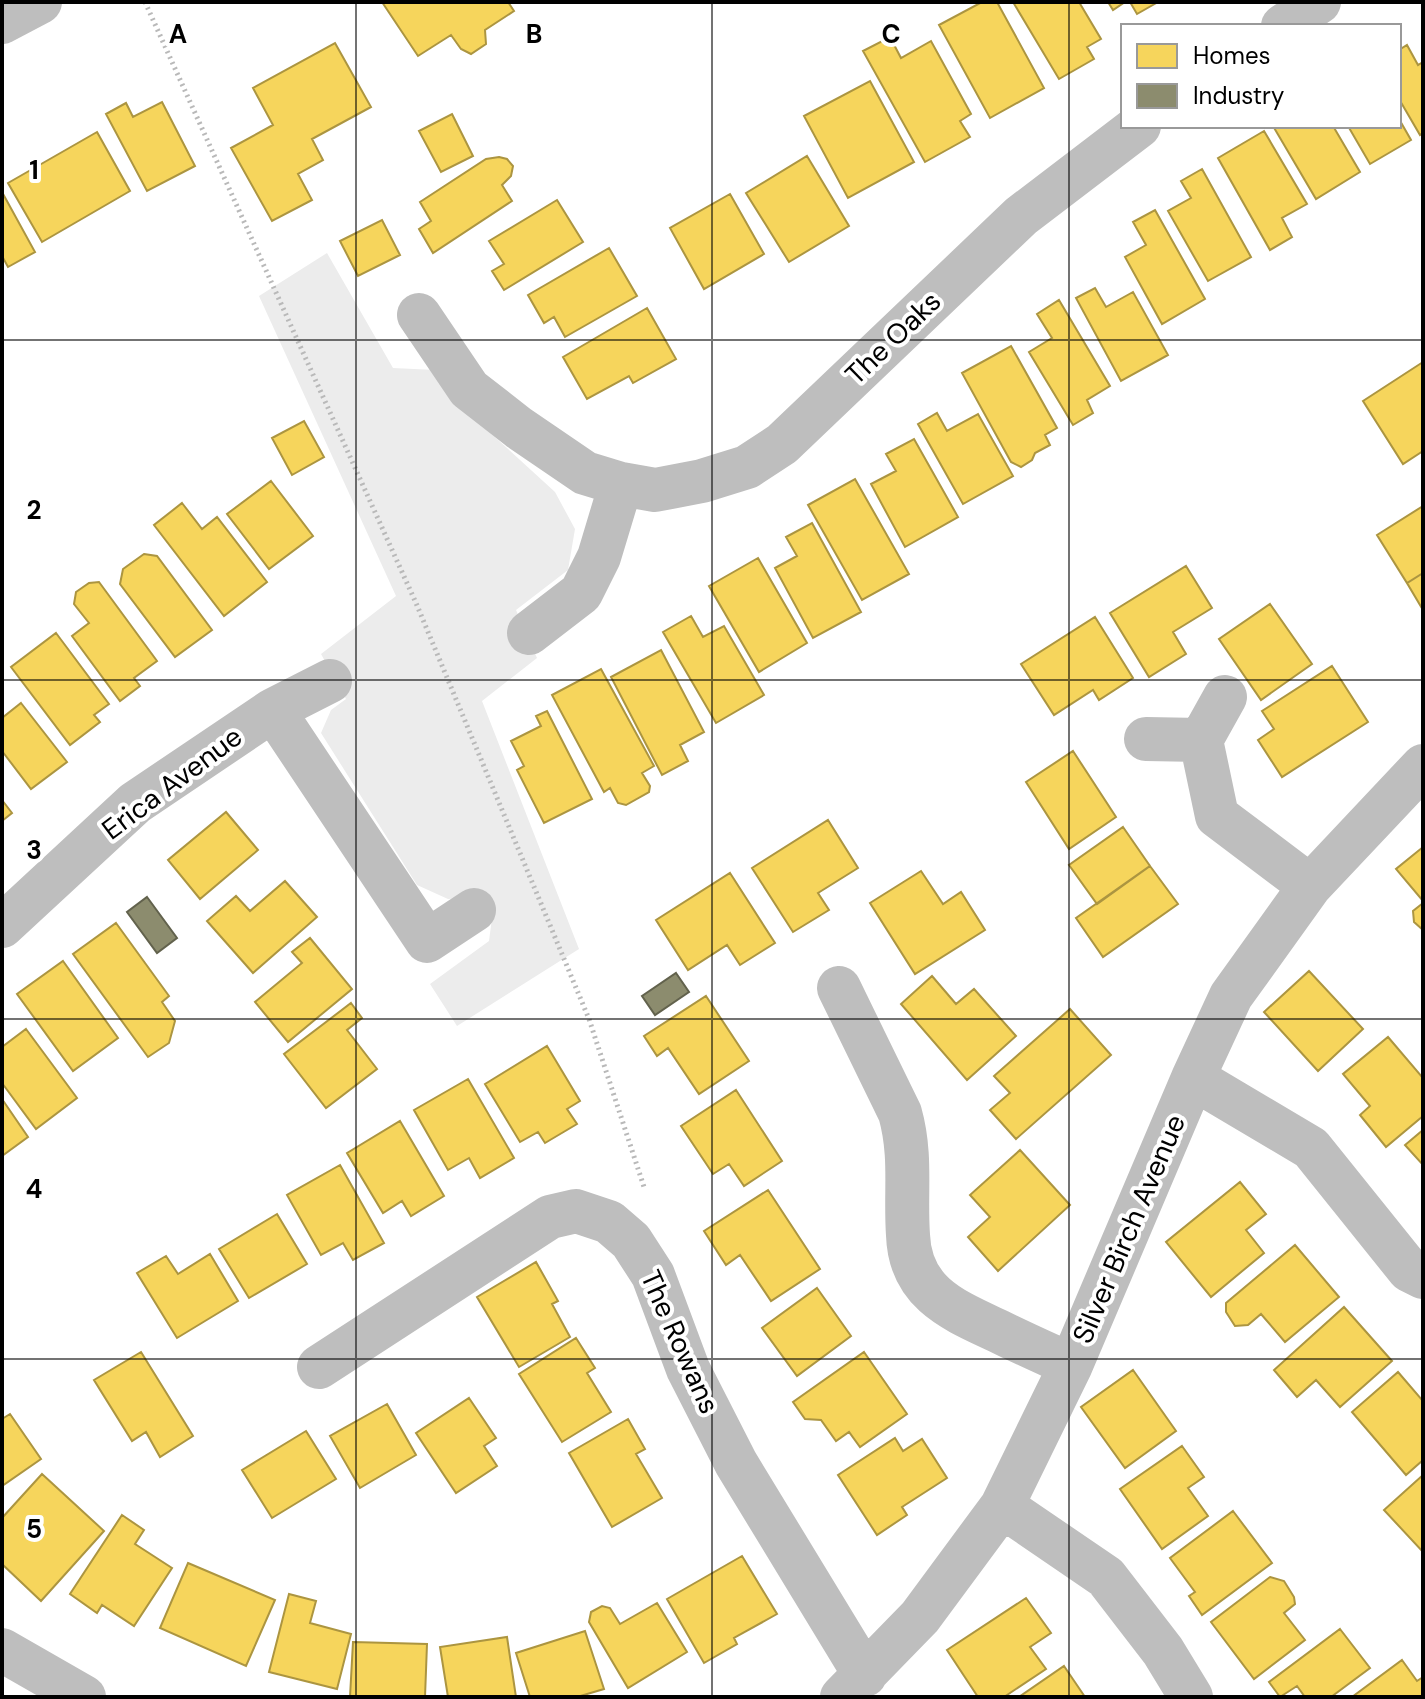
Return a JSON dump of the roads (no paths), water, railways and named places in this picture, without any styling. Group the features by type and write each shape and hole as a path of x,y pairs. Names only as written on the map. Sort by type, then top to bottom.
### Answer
{"street":[{"path":"2,22 40,2"},
{"path":"1286,24 1319,2"},
{"name":"The Oaks","path":"419,315 469,389 585,473 655,490 702,481 747,467 782,444 1021,216 1136,128"},
{"path":"529,633 581,593 599,557 621,484"},
{"name":"Erica Avenue","path":"2,926 135,803 273,710 330,681"},
{"path":"1225,697 1201,740 1217,816 1310,886"},
{"name":"Erica Avenue","path":"273,710 427,941 474,910"},
{"path":"1146,739 1201,740"},
{"name":"Silver Birch Avenue","path":"854,1686 920,1617 1002,1506 1071,1365 1231,996 1310,886 1423,766"},
{"path":"839,988 900,1113 906,1135 909,1159 908,1238 914,1267 929,1289 949,1308 1071,1365"},
{"path":"1193,1078 1311,1148 1409,1270 1423,1277"},
{"name":"The Rowans","path":"319,1367 550,1217 576,1211 609,1222 631,1241 653,1275 688,1369 854,1686"},
{"path":"1002,1506 1106,1577 1163,1651 1191,1697"},
{"path":"2,1650 66,1693"}]}
